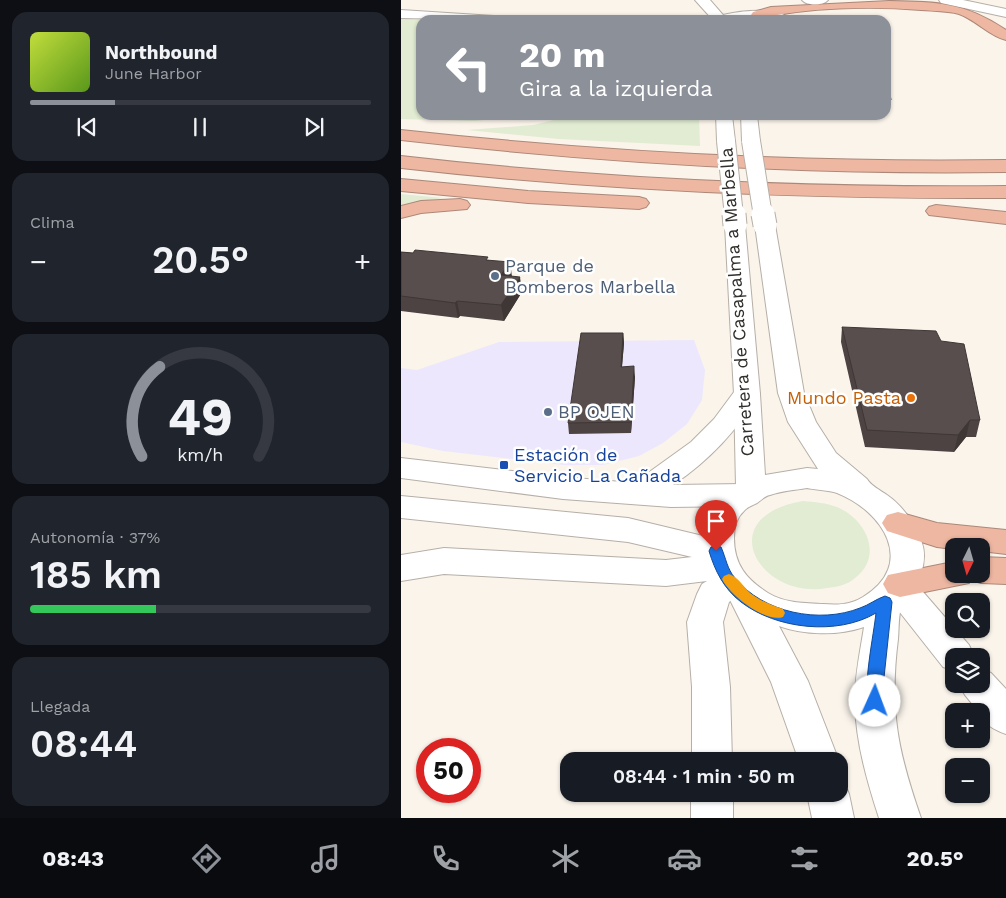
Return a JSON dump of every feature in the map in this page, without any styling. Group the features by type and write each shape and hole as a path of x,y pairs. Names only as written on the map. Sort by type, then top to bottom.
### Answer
{"highway":[{"path":"756,15 771,11 874,2 910,3 959,10 980,19 1006,36"},
{"path":"808,15 856,8 912,7 964,18 1006,45"},
{"path":"401,135 490,146 810,167 1002,158"},
{"path":"401,162 522,176 692,187 820,192 1006,192"},
{"path":"401,185 528,197 656,204 936,211 1006,210"},
{"path":"401,212 421,207 474,204 587,207 656,204"},
{"path":"936,211 1006,218"},
{"path":"897,523 937,535 1006,542"},
{"path":"990,570 1006,571"},
{"path":"894,591 945,577"}],"main road":[{"path":"701,0 717,15"},
{"path":"808,0 822,0"},
{"path":"945,0 1006,13"},
{"path":"963,3 1006,1"},
{"path":"723,2 756,15"},
{"path":"401,14 416,15"},
{"name":"Carretera de Casapalma a Marbella","path":"724,120 735,225 747,394 747,493"},
{"name":"Carretera de Casapalma a Marbella","path":"749,120 751,141 791,393 802,422 826,460 865,494"},
{"path":"640,493 708,443 726,423 747,394"},
{"path":"401,468 563,488 671,496 747,493"},
{"path":"816,752 789,681 728,575 716,534 729,506 747,493 787,479 807,478 847,485 883,506 897,523 905,538 908,553 907,569 894,591 875,687 875,716 883,761 899,818"},
{"path":"401,507 628,530 728,575 767,610 817,621 842,619 865,613 894,591"},
{"path":"401,568 444,562 728,575"},
{"path":"712,752 711,687 705,622 714,594 728,575"},
{"path":"894,591 947,648"},
{"path":"986,693 1006,717"},
{"path":"712,802 712,818"},
{"path":"830,802 833,818"}],"shaded area":[{"name":"BP OJEN","path":"694,340 705,370 702,400 687,424 663,443 639,456 603,465 564,465 443,451 401,442 401,368 417,370 499,342"}],"green space":[{"path":"401,18 416,20 416,119 401,119"},
{"path":"438,120 485,120 474,121"},
{"path":"554,120 699,120 700,146 559,139 467,130 533,125"},
{"path":"401,194 443,198 401,205"},
{"path":"803,501 837,507 856,520 863,529 870,549 869,559 864,569 849,582 831,588 803,588 782,582 765,570 755,555 752,539 758,523 775,510"}],"building":[{"path":"415,250 488,257 486,260 510,262 501,275 520,277 501,305 457,301 455,303 401,296 401,252 413,253"},
{"name":"Mundo Pasta","path":"842,327 936,331 941,341 964,344 980,420 970,420 958,435 867,430"},
{"path":"581,333 623,333 621,367 634,366 631,422 568,423"}],"slow traffic":[{"path":"729,579 746,598 767,610 778,613"}],"place":[{"name":"Parque de Bomberos Marbella","path":"495,276"},
{"name":"Mundo Pasta","path":"911,398"},
{"name":"BP OJEN","path":"548,412"},
{"name":"Estación de Servicio La Cañada","path":"504,465"}],"route":[{"path":"716,551 721,568 731,583 746,598 767,610 791,618 817,621 842,619 865,613 885,602 875,701"}]}
